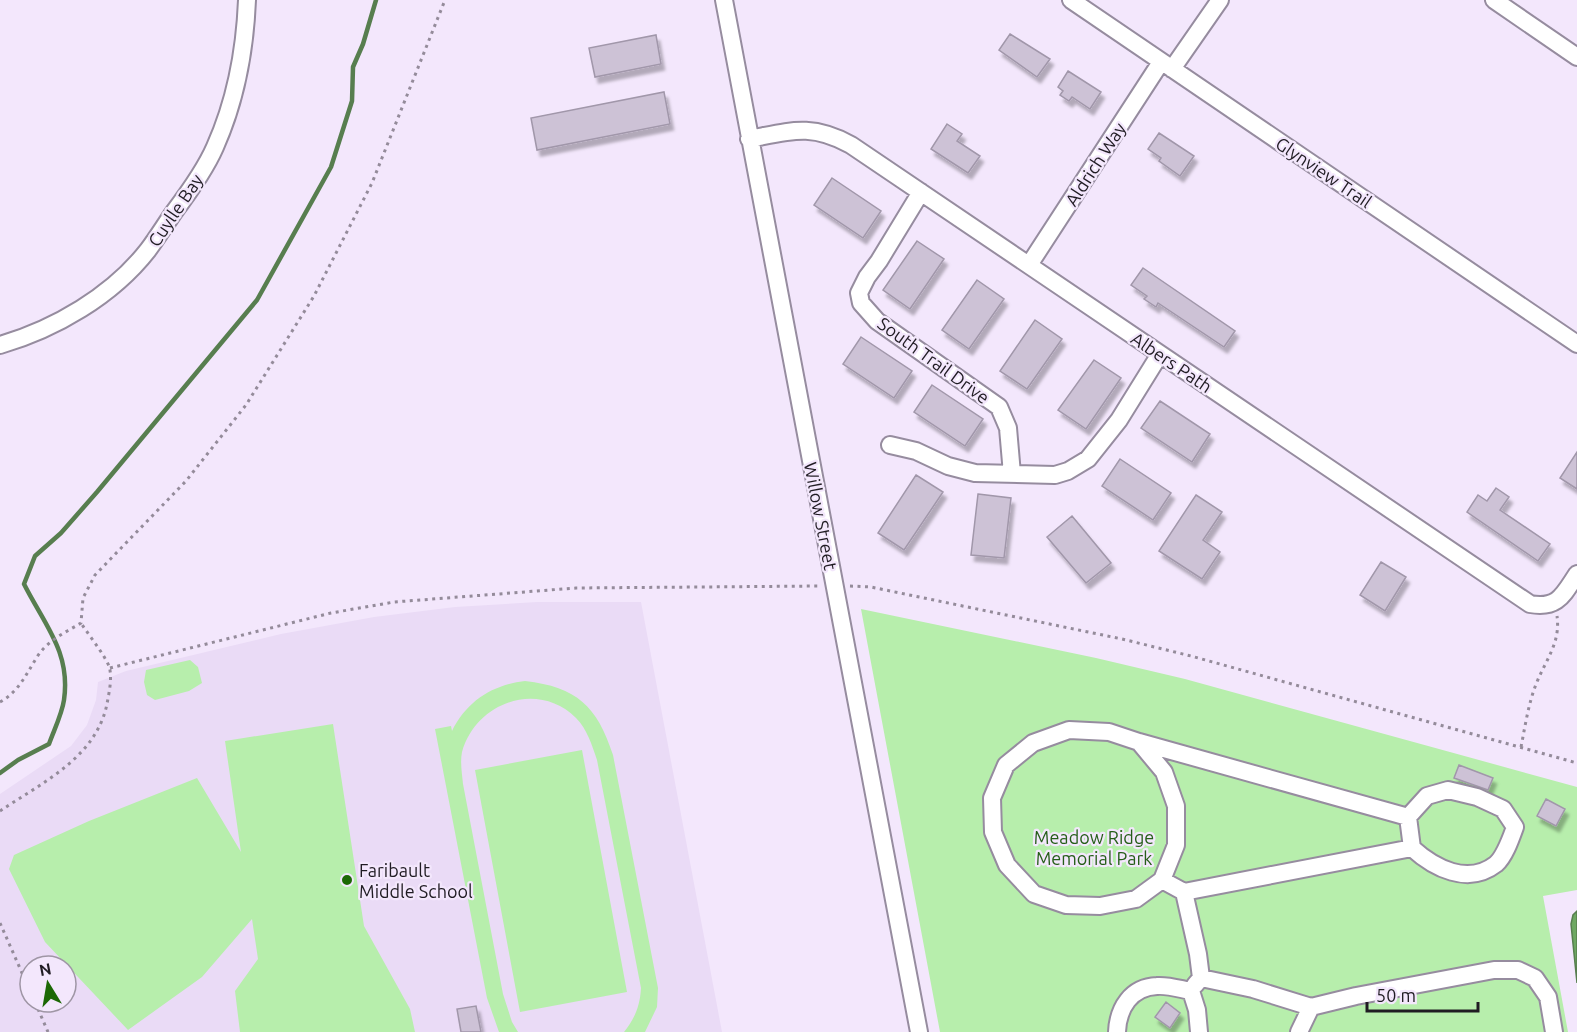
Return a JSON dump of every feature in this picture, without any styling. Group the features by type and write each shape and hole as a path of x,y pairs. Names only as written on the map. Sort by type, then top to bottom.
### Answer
{"street":[{"name":"Cuylle Bay","path":"0,345 27,337 91,302 147,252 194,184 215,148 230,110 240,70 247,0"},
{"name":"Willow Street","path":"724,0 919,1032"},
{"name":"Glynview Trail","path":"1071,0 1577,344"},
{"name":"Aldrich Way","path":"1029,265 1167,65 1220,0"},
{"path":"1494,0 1577,57"},
{"name":"Albers Path","path":"749,139 801,129 835,136 851,145 1530,604 1542,606 1554,603"},
{"name":"South Trail Drive","path":"921,192 879,261 867,276 859,293 861,303 877,321 999,407 1008,428 1012,474"},
{"path":"890,445 916,451 948,466 975,473 1055,475 1068,471 1088,459 1119,420 1160,354"},
{"path":"1554,603 1562,596 1577,574"},
{"path":"1139,742 1164,772 1176,806 1176,845 1162,880 1136,899 1100,906 1066,905 1034,894 1007,865 993,832 992,798 1006,765 1033,743 1069,730 1109,732 1408,817"},
{"path":"1448,790 1477,797 1503,809 1515,827 1508,845 1496,863 1478,872 1455,874 1426,861 1412,848 1408,817 1427,796 1448,790"},
{"path":"1162,880 1184,892 1412,848"},
{"path":"1184,892 1198,954 1196,984 1199,1032"},
{"path":"1117,1032 1118,1018 1125,1002 1138,991 1156,986 1196,984 1253,989 1311,1007 1356,996 1494,970 1518,970 1535,978 1548,997 1554,1032"},
{"path":"1299,1032 1311,1007"}],"path":[{"path":"0,811 72,762 91,743 99,730 107,710 110,668 81,623 83,598 95,575 186,481 246,405 314,296 372,183 445,0"},
{"path":"1521,747 1528,710 1536,686 1554,650 1558,636 1554,603"},
{"path":"0,702 27,677 39,653 52,640 81,623"},
{"path":"0,923 18,964"},
{"path":"40,1014 48,1032"}],"shaded area":[{"name":"Faribault Middle School","path":"537,602 641,602 722,1032 0,1032 0,794 71,746 87,725 96,700 98,682 126,671 281,634 374,617 455,607"},
{"path":"1577,911 1577,983 1571,924 1573,915"}],"green space":[{"name":"Meadow Ridge Memorial Park","path":"861,609 1185,679 1577,787 1577,890 1543,896 1568,1032 940,1032"},
{"path":"190,660 198,667 202,683 189,691 155,700 147,695 144,682 146,670"},
{"path":"525,681 558,688 582,702 600,724 613,755 658,988 657,1007 645,1032 624,1032 636,1012 641,988 597,760 580,722 561,707 544,700 527,699 510,702 494,709 480,720 469,735 462,752 463,784 503,994 512,1022 518,1032 499,1032 487,998 435,729 451,726 452,731 465,711 482,696 502,686"},
{"path":"333,724 364,926 410,1009 415,1032 240,1032 235,991 258,959 252,919 202,977 128,1030 78,977 78,954 56,954 45,942 9,869 14,855 89,821 197,778 241,852 225,741"},
{"path":"582,750 627,992 520,1012 475,770"}],"building":[{"path":"1010,34 1050,59 1037,77 999,50"},
{"path":"656,35 661,64 595,77 589,48"},
{"path":"1068,71 1101,92 1090,109 1072,97 1069,101 1060,95 1063,91 1058,87"},
{"path":"664,92 670,124 537,150 531,118"},
{"path":"947,124 962,134 957,141 980,156 968,173 931,149"},
{"path":"1159,133 1194,156 1180,176 1159,161 1161,158 1148,149"},
{"path":"832,178 881,211 863,238 814,205"},
{"path":"917,241 944,259 910,309 883,290"},
{"path":"1143,268 1235,331 1224,347 1158,303 1156,307 1144,299 1147,296 1131,285"},
{"path":"977,280 1004,299 969,349 942,330"},
{"path":"1035,320 1062,339 1027,389 1000,371"},
{"path":"861,337 912,371 894,398 843,364"},
{"path":"1094,360 1121,378 1086,429 1058,410"},
{"path":"932,385 983,419 965,446 914,412"},
{"path":"1160,401 1210,434 1192,462 1141,428"},
{"path":"1577,452 1577,489 1560,478"},
{"path":"1120,459 1171,493 1153,520 1102,486"},
{"path":"916,475 943,492 904,550 878,533"},
{"path":"1496,488 1509,497 1500,510 1550,544 1538,561 1467,512 1478,495 1487,501"},
{"path":"978,494 1011,498 1004,558 971,555"},
{"path":"1196,495 1222,512 1203,540 1220,552 1202,579 1159,551"},
{"path":"1072,516 1111,563 1086,583 1047,537"},
{"path":"1381,562 1406,577 1385,611 1360,595"},
{"path":"1459,765 1493,778 1488,790 1454,778"},
{"path":"1546,799 1565,809 1556,826 1537,816"},
{"path":"1166,1002 1180,1013 1170,1028 1155,1017"},
{"path":"476,1006 481,1032 461,1032 457,1009"}],"waterway":[{"path":"0,773 18,760 49,744 64,700 64,667 60,653 24,584 35,556 61,533 97,492 257,300 331,167 352,101 353,67 363,44 376,0"}],"place":[{"name":"Faribault Middle School","path":"347,880"}]}
